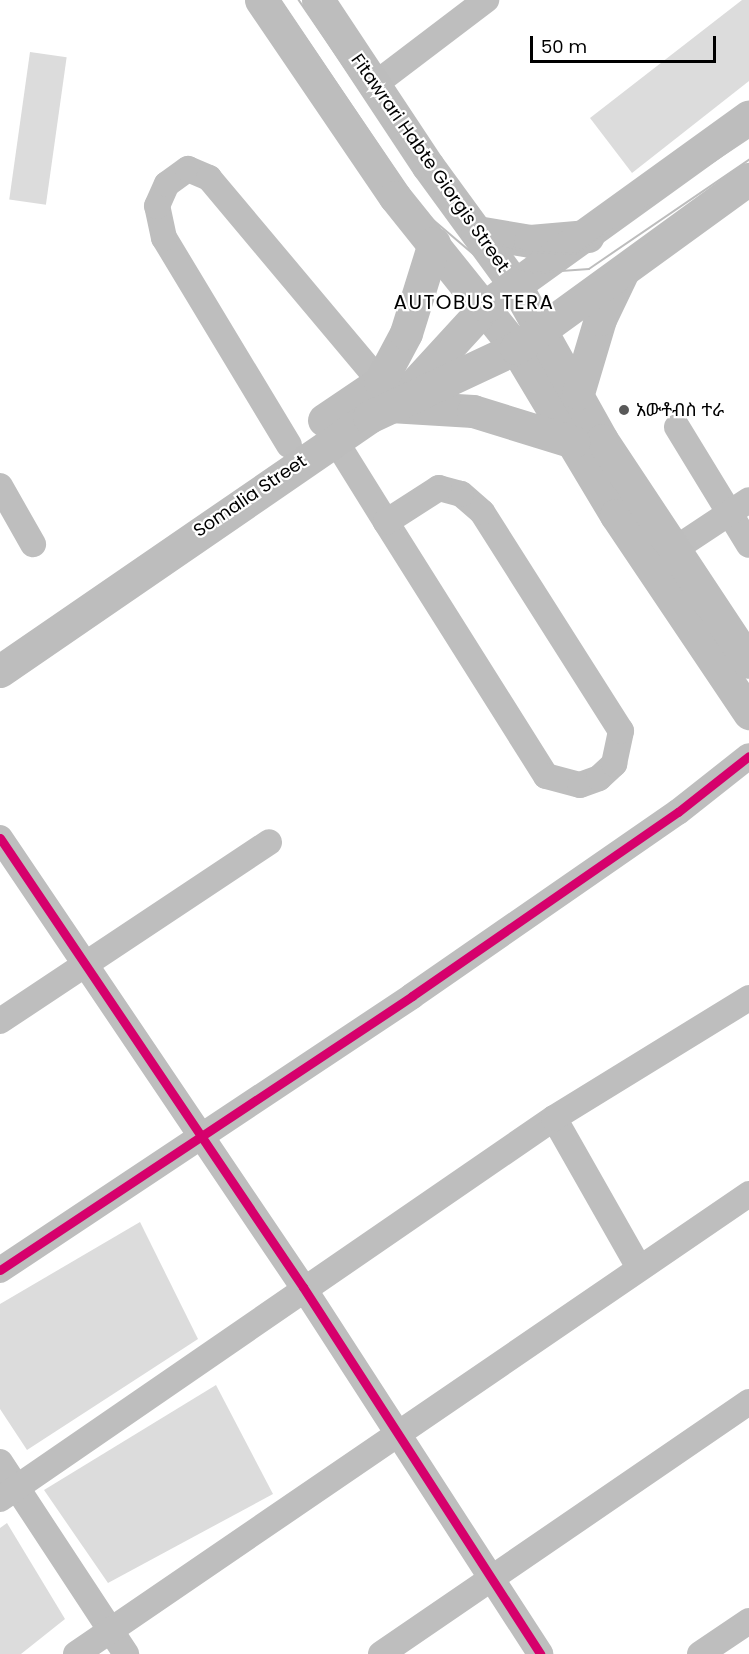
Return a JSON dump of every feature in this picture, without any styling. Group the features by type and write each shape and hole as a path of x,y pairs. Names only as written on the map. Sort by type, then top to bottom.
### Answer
{"main road":[{"path":"261,0 395,197 486,306 516,348 573,442 749,713"},
{"name":"Fitawrari Habte Giorgis Street","path":"318,0 374,86 517,288 672,550 749,662"},
{"path":"0,647 289,445 390,395 486,306 517,288 749,116"},
{"name":"Somalia Street","path":"0,671 335,440 390,395 516,348 541,327 622,273 749,178"},
{"path":"477,232 530,241 588,236"},
{"path":"390,395 406,333 434,243"},
{"path":"578,393 600,319 622,273"},
{"path":"390,395 473,411 573,442"}],"street":[{"path":"374,86 486,0"},
{"path":"289,445 164,238 157,206 167,184 188,169 209,178 390,395"},
{"path":"676,427 740,506 749,545"},
{"path":"335,440 386,522 546,776 580,785 599,778 614,764 621,731 482,512 461,494 439,488 386,522"},
{"path":"0,486 33,544"},
{"path":"672,550 740,506"},
{"path":"0,1270 203,1139 668,819 749,756"},
{"path":"0,838 303,1287 396,1438 487,1579 540,1654"},
{"path":"0,1021 84,962 269,842"},
{"path":"8,1494 303,1287 554,1118 749,998"},
{"path":"554,1118 638,1266"},
{"path":"75,1654 396,1438 638,1266 749,1194"},
{"path":"381,1654 487,1579 749,1402"},
{"path":"0,1462 8,1494 126,1654"},
{"path":"700,1654 749,1621"}],"building":[{"path":"742,0 749,0 749,81 632,173 590,118"},
{"path":"30,52 67,57 46,205 9,200"},
{"path":"140,1222 198,1339 27,1450 0,1409 0,1304"},
{"path":"216,1385 273,1494 108,1583 44,1490"},
{"path":"7,1523 65,1619 21,1654 0,1654 0,1528"}],"tram line":[{"path":"281,0 423,211 477,257 533,273 589,269 749,160"},
{"path":"299,0 441,207 491,242 528,252 575,254 749,138"}],"cycle path":[{"path":"0,1270 412,996 678,812 749,756"},
{"path":"0,838 303,1287 540,1654"}],"place":[{"name":"አውቶብስ ተራ","path":"624,410"}],"district":[{"name":"AUTOBUS TERA","path":"474,302"}]}
